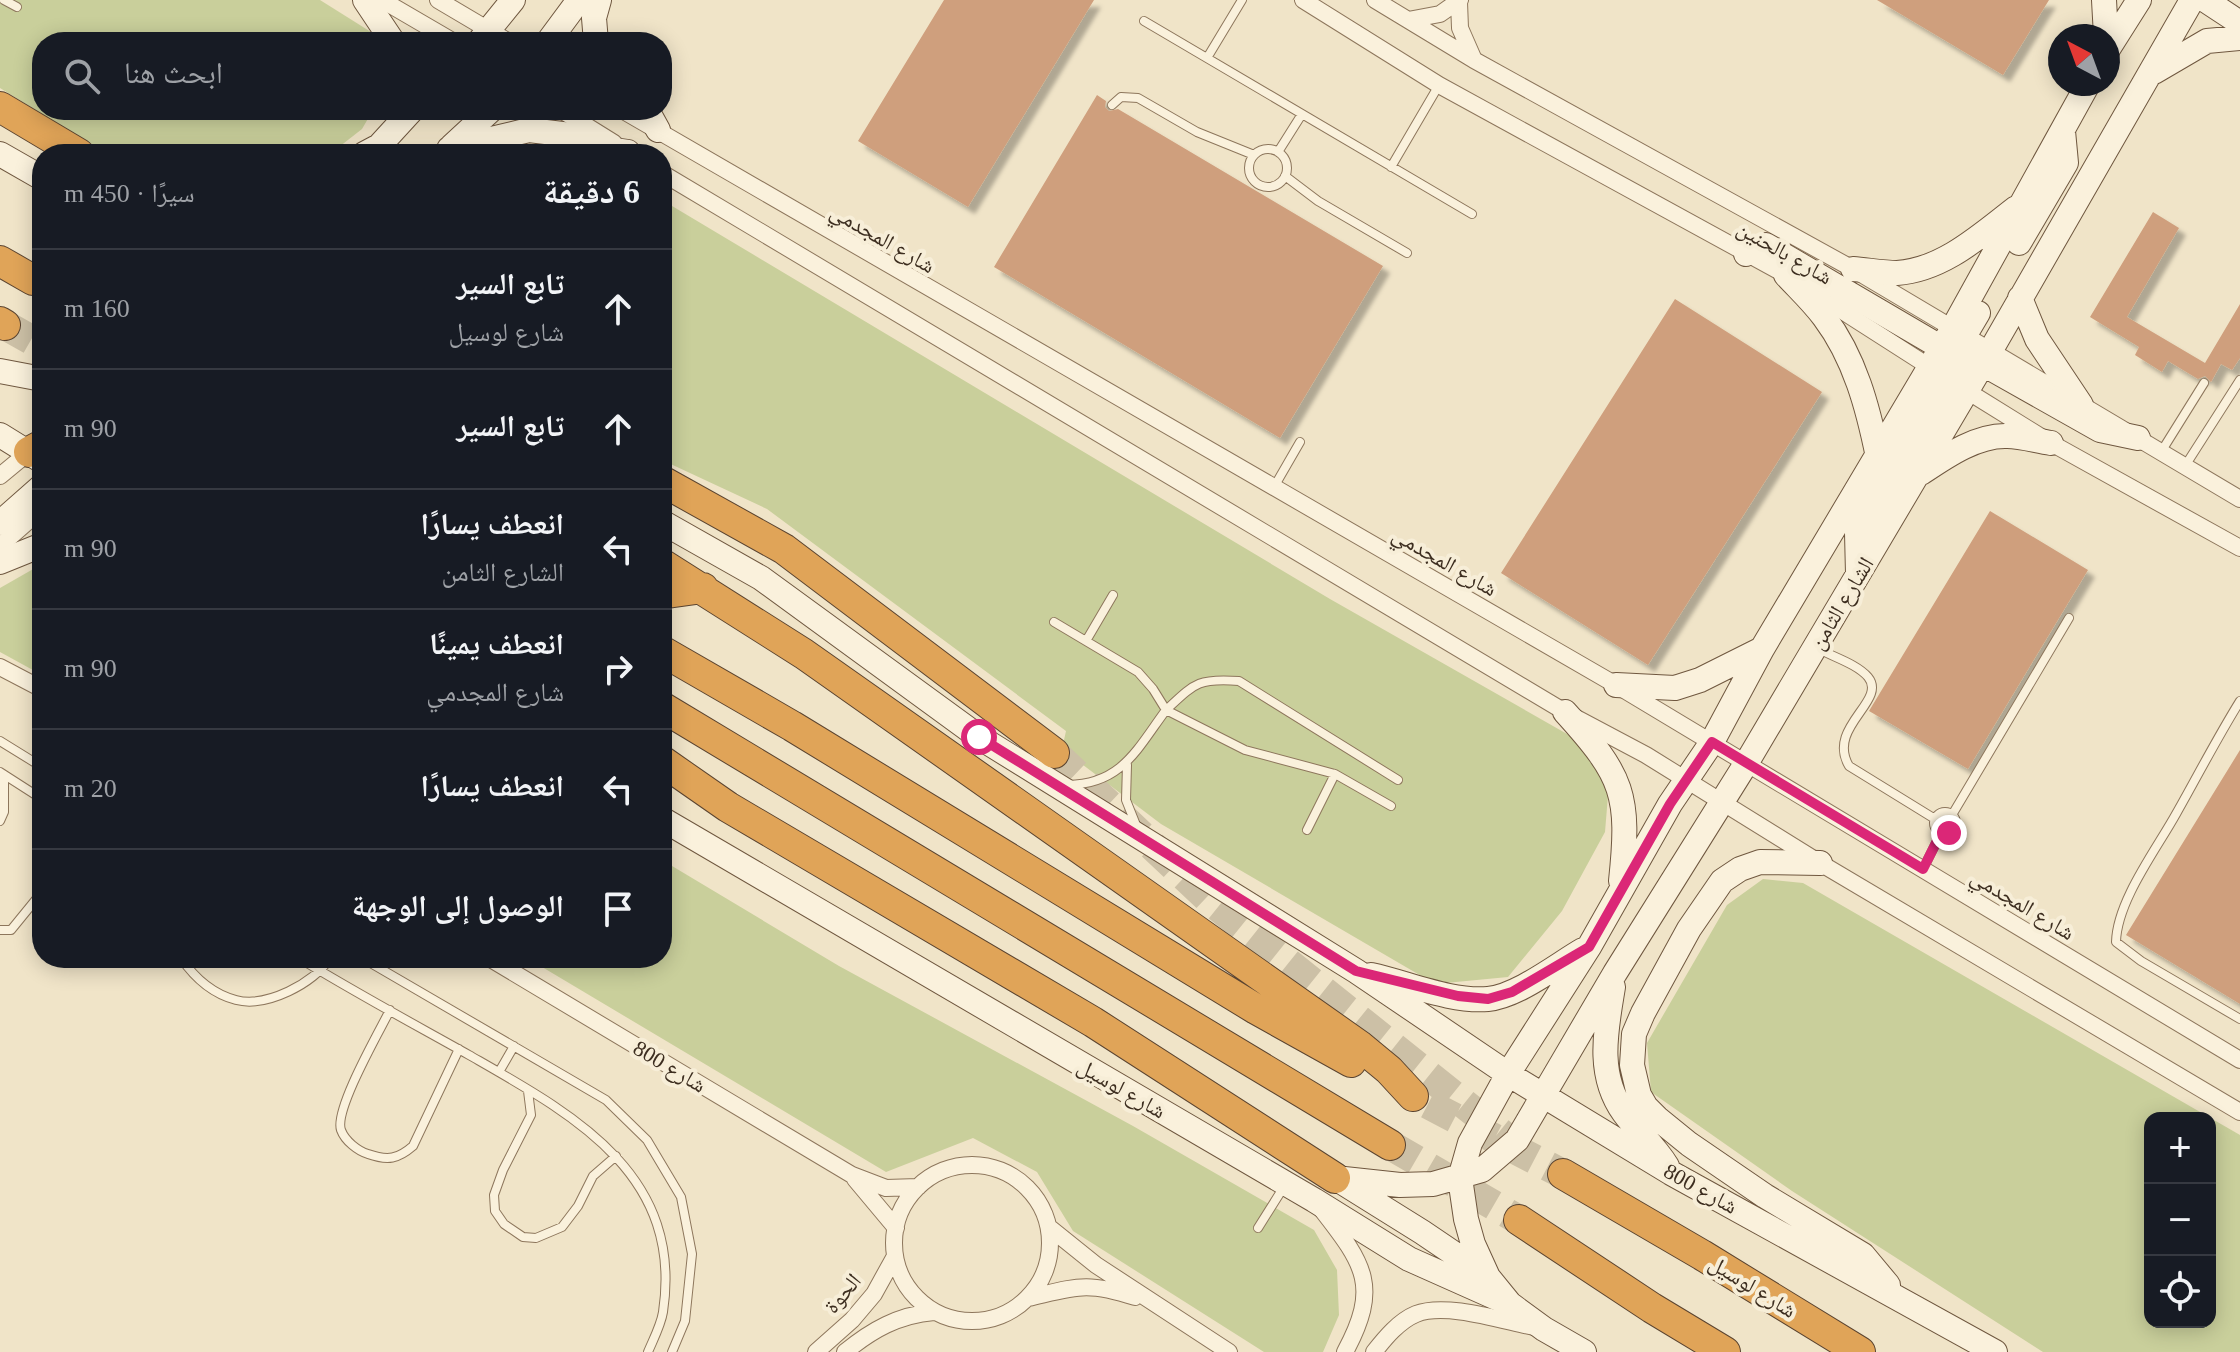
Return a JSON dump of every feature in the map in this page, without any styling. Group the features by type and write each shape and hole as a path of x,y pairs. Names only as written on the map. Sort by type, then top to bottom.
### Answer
{"highway":[{"path":"0,107 62,144"},
{"path":"0,261 32,279"},
{"path":"672,487 784,549 1054,753"},
{"path":"672,570 804,654 1360,1046 1421,1100 1256,1009 805,734 672,657"},
{"path":"672,592 703,588"},
{"path":"672,713 1390,1145"},
{"path":"672,768 728,807 1093,1022 1335,1178"},
{"name":"شارع لوسيل","path":"1563,1174 1860,1352"},
{"path":"1519,1220 1725,1352"}],"street":[{"path":"365,0 386,32"},
{"path":"382,0 437,32"},
{"path":"438,0 483,32"},
{"path":"495,32 513,0"},
{"path":"555,32 579,0"},
{"path":"595,32 594,18 599,0"},
{"name":"شارع بالحنين","path":"1303,0 1439,85 1746,254 1960,357 2081,405 2240,499"},
{"name":"شارع بالحنين","path":"1375,0 1474,60 1853,269 1960,357 2051,443 2240,548"},
{"path":"2104,0 2105,24"},
{"path":"2120,30 2139,0"},
{"name":"الشارع الثامن","path":"1510,1304 1488,1277 1473,1244 1460,1178 1470,1143 1508,1074 1589,947 1685,779 1712,742 1762,649 1878,457 1960,357 2020,298 2192,0"},
{"path":"2205,0 2240,23"},
{"path":"1408,20 1440,14 1460,1"},
{"path":"1460,1 1460,28 1474,60"},
{"path":"2152,73 2207,41 2240,38"},
{"name":"الشارع الثامن","path":"1335,1178 1418,1186 1460,1178 1482,1170 1517,1140 1615,973 1747,762 1915,477 2024,201 2082,96"},
{"path":"379,144 402,120"},
{"path":"455,144 480,120"},
{"path":"577,120 616,144"},
{"name":"شارع المجدمي","path":"652,120 748,185 1616,685 2240,1060"},
{"path":"476,144 529,130 579,136 593,144"},
{"path":"1858,574 1857,533 1960,357 2066,163 2063,131"},
{"path":"0,154 32,172"},
{"path":"672,179 2240,1112"},
{"path":"1853,269 1897,273 1926,267 1951,255 2024,201"},
{"path":"1746,254 1766,245 1960,357 2100,430 2138,438"},
{"path":"1786,275 1825,318 1846,355 1869,413 1878,457"},
{"path":"2020,298 2037,339 2081,405"},
{"path":"0,371 32,377"},
{"path":"0,435 32,447"},
{"path":"1915,477 1974,443 2006,435 2051,443"},
{"path":"0,476 32,455"},
{"path":"0,523 32,495"},
{"path":"0,546 32,518"},
{"path":"672,528 761,578 979,737 1356,971 1508,1074"},
{"path":"0,562 32,549"},
{"path":"1616,685 1675,688 1700,680 1762,649"},
{"path":"0,667 32,684"},
{"path":"1565,712 1607,761 1621,793 1625,842 1620,892"},
{"name":"شارع لوسيل","path":"672,825 1314,1200 1409,1259 1510,1304 1544,1329 1584,1352"},
{"path":"1820,863 1760,862 1740,869 1722,881 1689,929 1643,1013 1634,1034 1632,1065 1639,1095 1657,1118 1765,1196 1863,1255 1897,1296"},
{"path":"1356,971 1458,996 1488,999 1512,992 1589,947"},
{"name":"شارع 800","path":"506,968 852,1175 886,1188 918,1187"},
{"path":"1615,973 1605,1036 1608,1083 1625,1115 1656,1147 1671,1173"},
{"name":"شارع 800","path":"1508,1074 1671,1173 1995,1352"},
{"path":"975,1165 996,1168 1015,1177 1031,1191 1043,1208 1050,1228 1050,1254 1042,1278 1028,1298 1007,1313 983,1321 958,1320 934,1312 915,1297 902,1278 895,1256 896,1228 908,1199 918,1187 954,1167 975,1165"},
{"name":"شارع 800","path":"852,1175 896,1228"},
{"path":"1335,1178 1488,1277"},
{"path":"1314,1200 1350,1246 1365,1280 1359,1326 1345,1352"},
{"path":"1050,1228 1085,1257 1229,1352"},
{"name":"الحوة","path":"816,1352 852,1320 874,1294 895,1256"},
{"path":"1028,1298 1079,1286 1095,1286 1156,1304"},
{"path":"1378,1349 1404,1320 1417,1313 1438,1309 1544,1329"},
{"name":"الحوة","path":"847,1351 886,1323 910,1315 934,1312"}],"lane":[{"path":"4,0 17,7"},
{"path":"1207,58 1242,0"},
{"path":"1144,21 1472,214"},
{"path":"1391,167 1439,85"},
{"path":"1112,105 1121,97 1138,98 1197,132 1254,155 1266,149 1278,152 1286,163 1285,176 1277,184 1260,185 1250,171 1254,155"},
{"path":"1278,152 1302,114"},
{"path":"1285,176 1318,201 1407,253"},
{"path":"2185,466 2240,380"},
{"path":"2161,452 2204,383"},
{"path":"1273,488 1300,442"},
{"path":"1086,641 1113,595"},
{"path":"1935,819 1935,828 1941,833 1949,833 1955,827 1952,815 2069,618"},
{"path":"1054,622 1138,672 1166,710 1245,750 1335,774 1391,806"},
{"path":"1815,647 1866,675 1871,683 1872,692 1845,736 1843,752 1849,766 1935,819"},
{"path":"1057,784 1094,782 1117,772 1127,764 1166,710 1190,687 1209,678 1239,681 1398,780"},
{"path":"2240,701 2142,872 2116,930 2116,942 2141,961 2240,1019"},
{"path":"0,741 32,761"},
{"path":"1127,764 1125,789 1130,812 1150,843"},
{"path":"2,773 32,792"},
{"path":"0,821 5,803 2,773"},
{"path":"1307,830 1335,774"},
{"path":"1935,819 1945,812 1952,815"},
{"path":"1923,869 1941,833"},
{"path":"0,930 11,930 32,904"},
{"path":"190,968 204,983 224,996 239,1001 291,991 324,968"},
{"path":"315,968 499,1072 581,1123 616,1156 649,1202 664,1250 663,1314 648,1352"},
{"path":"379,968 606,1100 647,1140 681,1197 692,1254 685,1321 672,1352"},
{"path":"390,1010 342,1108 340,1129 348,1141 365,1153 390,1160 413,1146 459,1049"},
{"path":"499,1072 514,1046"},
{"path":"528,1091 531,1115 494,1195 495,1211 504,1224 523,1237 536,1238 562,1227 571,1218 593,1176 616,1156"},
{"path":"1258,1228 1285,1184"}],"green space":[{"path":"0,0 320,0 371,32 32,32 32,108 0,88"},
{"path":"52,120 367,120 362,129 343,144 91,144"},
{"path":"672,206 1330,599 1611,759 1605,832 1562,911 1508,977 1435,984 1161,824 1062,749 1066,731 767,509 672,465"},
{"path":"32,570 32,670 0,652 0,588"},
{"path":"672,866 839,966 1133,1126 1314,1230 1337,1270 1339,1315 1323,1352 1264,1352 1073,1231 1037,1172 973,1138 886,1172 544,968 672,968"},
{"path":"1763,879 1803,883 2200,1112 2144,1112 2144,1328 2216,1328 2216,1121 2240,1135 2240,1352 2043,1352 1792,1191 1651,1092 1647,1043 1727,905"}],"building":[{"path":"944,0 1094,0 968,207 858,141"},
{"path":"1877,0 2049,0 2003,75"},
{"path":"1097,95 1106,101 1105,107 1109,111 1118,109 1383,266 1280,438 994,267"},
{"path":"2153,212 2179,228 2127,317 2205,363 2240,304 2240,358 2232,370 2221,364 2211,382 2205,376 2198,379 2168,361 2162,372 2135,355 2139,347 2090,317"},
{"path":"1675,299 1822,392 1648,665 1501,573"},
{"path":"1990,511 2088,570 1968,769 1869,711"},
{"path":"2240,750 2240,1004 2126,935"}],"tunnel":[{"path":"5,325 32,340"},
{"path":"1054,753 1212,902 1528,1155"},
{"path":"1428,1104 1563,1174"},
{"path":"1390,1145 1519,1220"}],"route":[{"path":"979,737 1356,971 1458,996 1488,999 1512,992 1589,947 1670,804 1712,742 1923,869 1941,833 1949,833"}]}
